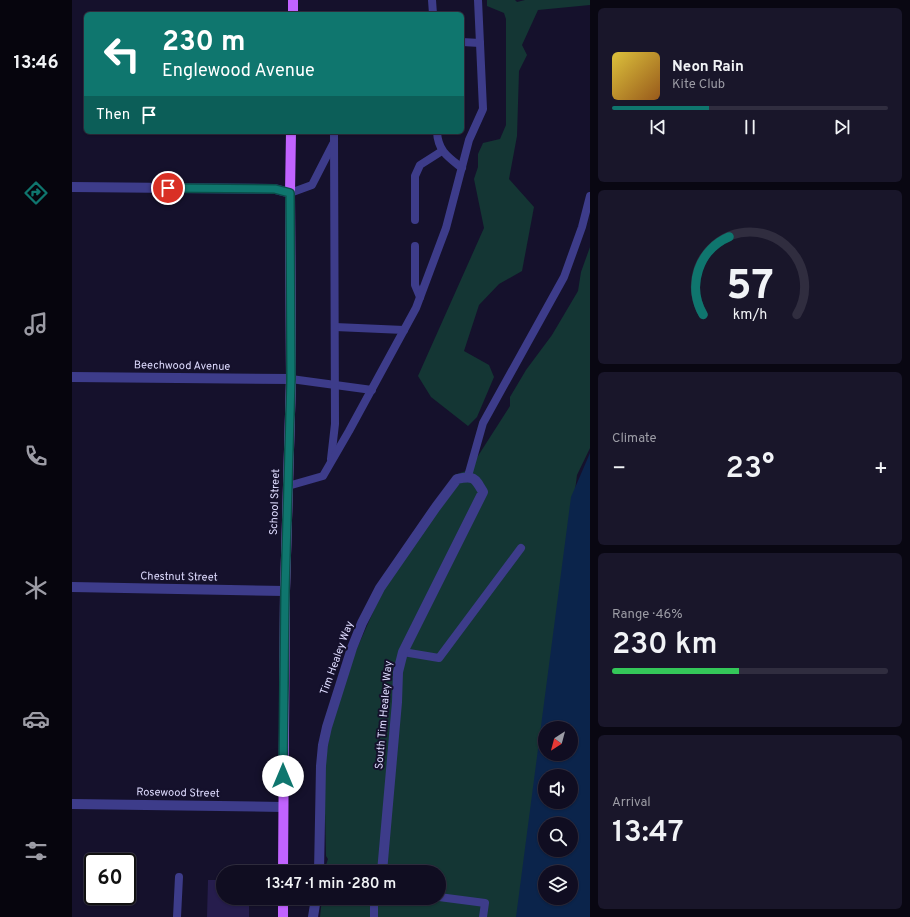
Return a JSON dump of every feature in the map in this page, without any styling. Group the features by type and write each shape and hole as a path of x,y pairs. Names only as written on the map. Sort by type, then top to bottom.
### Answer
{"main road":[{"path":"293,0 293,12"},
{"name":"School Street","path":"283,865 285,591 291,379 291,134"},
{"path":"283,905 283,917"}],"street":[{"path":"72,187 275,189 290,193"},
{"name":"Beechwood Avenue","path":"72,377 291,379"},
{"name":"Tim Healey Way","path":"319,865 321,766 323,745 326,727 352,648 362,623 380,588 457,479 468,476"},
{"name":"South Tim Healey Way","path":"383,865 395,725 398,672 403,652 483,492 476,480 468,476"},
{"name":"Chestnut Street","path":"72,588 285,591"},
{"name":"Rosewood Street","path":"72,804 283,807"},
{"path":"313,917 315,905"}],"lane":[{"path":"432,0 433,12"},
{"path":"288,486 323,476 372,390 416,308 446,228 469,140 483,109 478,0"},
{"path":"464,42 480,43"},
{"path":"330,464 335,424 334,134"},
{"path":"437,134 437,141 442,151 462,168"},
{"path":"290,193 312,185 334,141"},
{"path":"415,220 415,176 420,165 442,151"},
{"path":"468,476 484,423 564,277 582,227 590,196"},
{"path":"415,246 415,286 420,297"},
{"path":"335,327 404,330"},
{"path":"291,379 372,390"},
{"path":"403,652 439,658 521,548"},
{"path":"177,917 179,877"},
{"path":"446,898 485,903 483,917"},
{"path":"374,905 374,917"}],"green space":[{"path":"487,0 515,0 517,2 525,0 590,0 590,5 538,10 522,45 527,55 519,71 517,136 509,179 534,207 522,271 499,284 479,305 464,351 489,365 494,377 477,417 468,426 431,397 418,376 484,228 474,179 478,167 478,154 483,143 500,139 506,125 506,19 504,13 487,6"},
{"path":"590,247 590,448 577,475 545,721 538,721 538,761 539,761 519,917 320,917 321,905 446,905 446,865 326,865 328,859 326,856 324,770 332,720 354,655 382,592 454,475 469,470 510,406 510,397 526,370 552,335 578,291 581,272"}],"water":[{"path":"590,453 590,917 516,917 538,749 538,761 578,761 578,721 542,721 571,497"}],"building":[{"path":"208,880 216,880 216,905 249,905 249,917 207,917"}],"route":[{"path":"168,188 275,189 290,193 291,379 285,591 283,776"}]}
